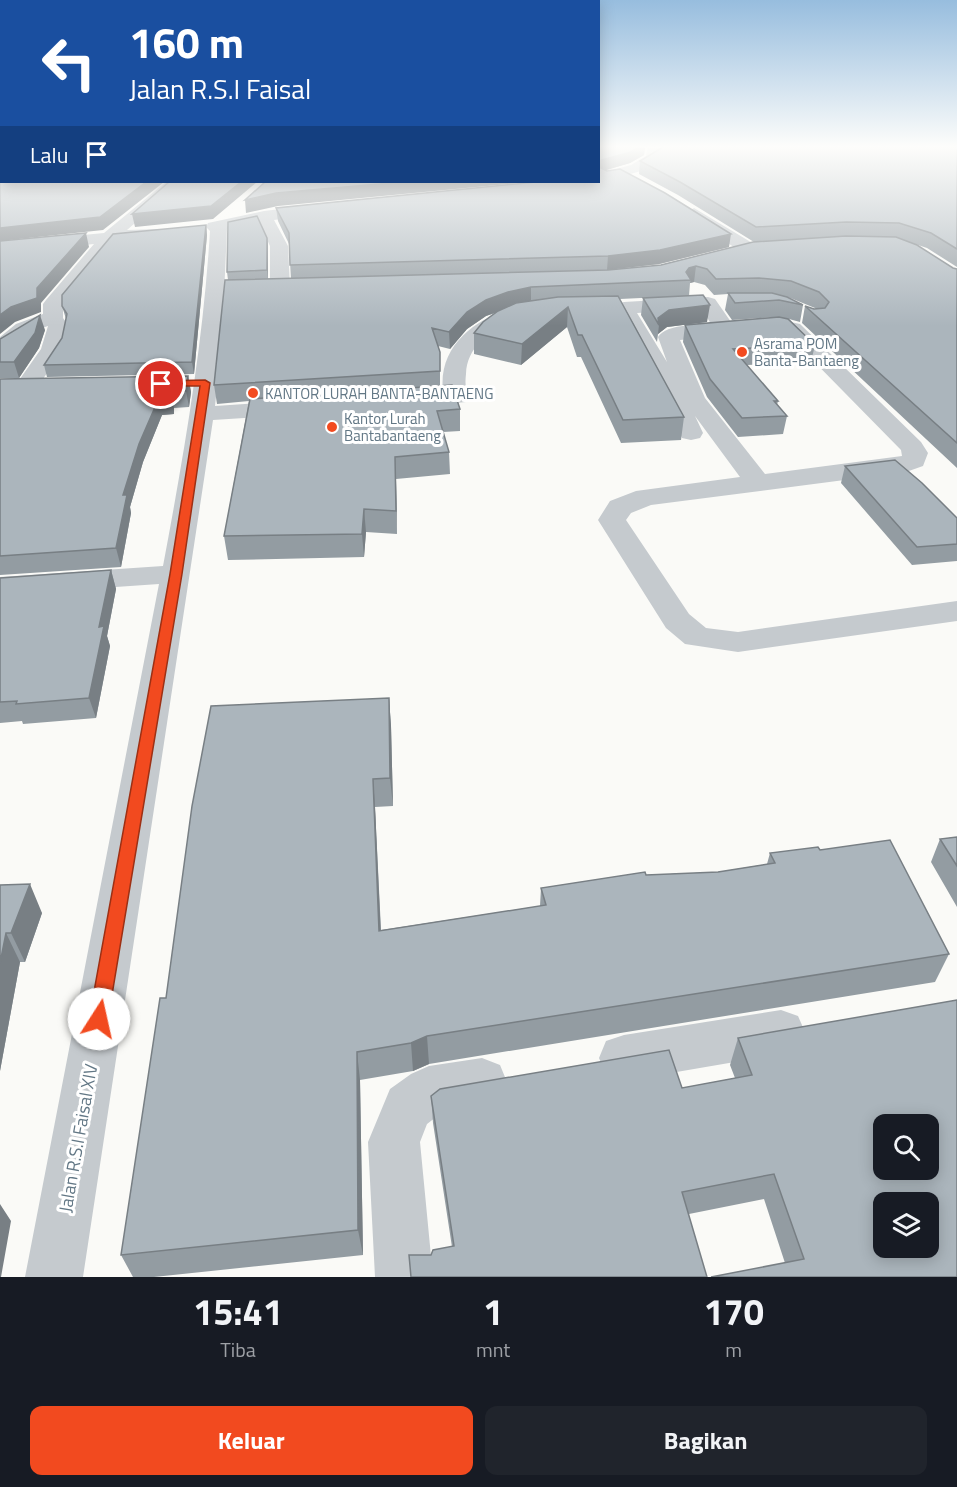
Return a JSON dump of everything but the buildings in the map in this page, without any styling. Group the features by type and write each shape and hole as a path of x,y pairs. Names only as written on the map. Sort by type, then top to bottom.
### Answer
{"street":[{"path":"51,386 18,386 52,349 58,325 53,318 53,304 108,238 146,207"},
{"name":"Jalan R.S.I Faisal XIV","path":"54,1277 176,574 196,393 226,289 218,221 264,216 288,207"},
{"name":"Jalan R.S.I Faisal XIV","path":"303,207 335,208"},
{"path":"682,207 750,250"},
{"path":"258,288 289,286 279,246 264,216"},
{"path":"0,248 175,231"},
{"path":"726,255 750,250 799,247"},
{"path":"714,305 669,337 669,341 694,399 758,482"},
{"path":"691,433 655,360 613,308 714,305 776,326 793,328 912,447 915,453 914,459 906,464 646,497 620,507 612,520 677,621 697,637 738,642 957,611"},
{"path":"388,402 458,397 453,391 453,367 465,345 493,323 517,314 528,313"},
{"path":"0,349 19,329 53,318"},
{"path":"872,379 888,396"},
{"path":"196,393 318,406"},
{"path":"0,586 176,574"},
{"path":"581,1065 828,1024"},
{"path":"404,1277 394,1142 408,1107 429,1091 523,1075"}],"place":[{"name":"Asrama POM Banta-Bantaeng","path":"742,352"},
{"name":"KANTOR LURAH BANTA-BANTAENG","path":"253,393"},
{"name":"Kantor Lurah Bantabantaeng","path":"332,427"}],"route":[{"path":"99,1019 176,574 205,383 161,384"}]}
